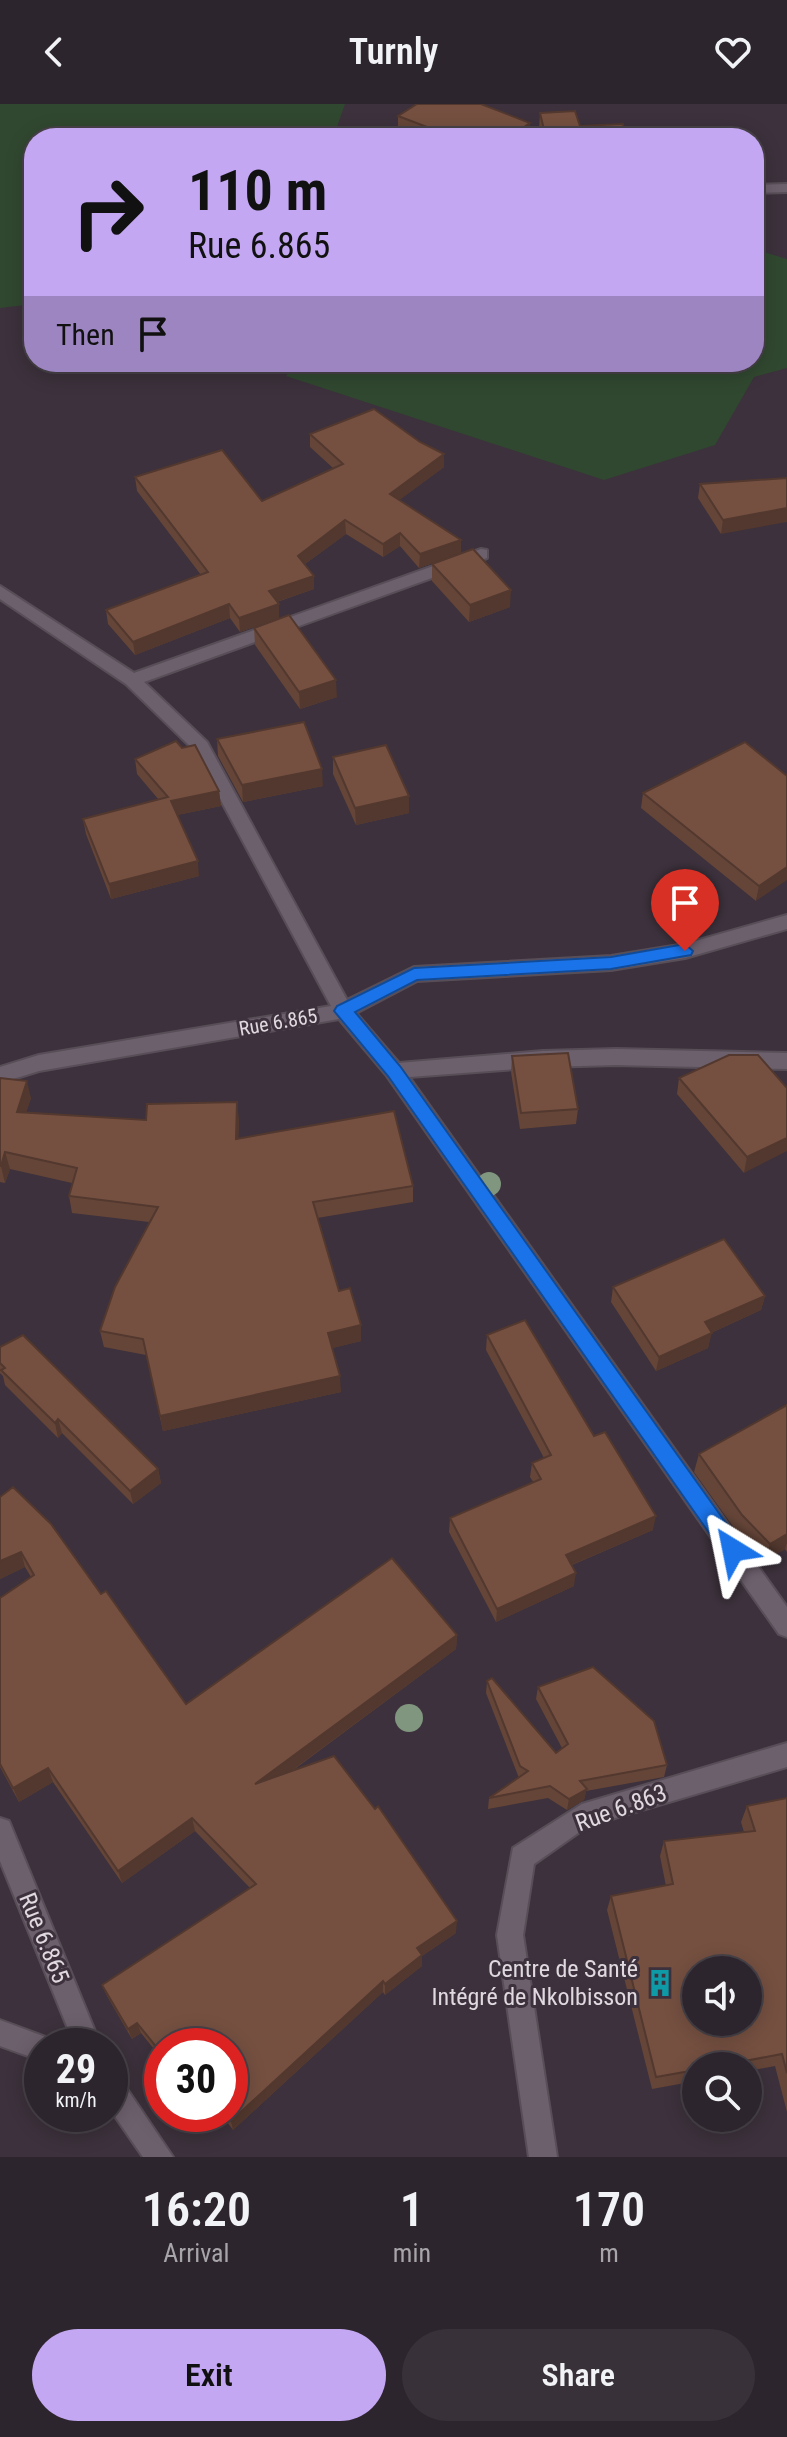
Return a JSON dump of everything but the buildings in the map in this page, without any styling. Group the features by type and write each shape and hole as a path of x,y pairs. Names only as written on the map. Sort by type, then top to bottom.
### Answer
{"street":[{"path":"764,189 787,188"},
{"path":"132,680 481,554"},
{"path":"0,591 132,680 201,746 343,1011 394,1071 787,1626"},
{"name":"Rue 6.865","path":"0,1075 39,1063 343,1011 414,974 611,963 685,951 787,922"},
{"path":"394,1071 558,1058 787,1061"},
{"name":"Rue 6.863","path":"543,2157 510,1935 522,1857 582,1816 787,1755"},
{"name":"Rue 6.865","path":"0,1830 81,2028"},
{"path":"0,2033 24,2042"},
{"path":"128,2112 159,2157"}],"green space":[{"path":"0,104 345,104 337,128 24,128 24,305 0,308"},
{"path":"764,252 787,259 787,368 754,377 715,445 604,480 286,376 289,372 764,372"}],"place":[{"name":"Centre de Santé Intégré de Nkolbisson","path":"660,1983"}],"route":[{"path":"685,951 611,963 414,974 395,981 343,1011 394,1071 733,1550"}]}
